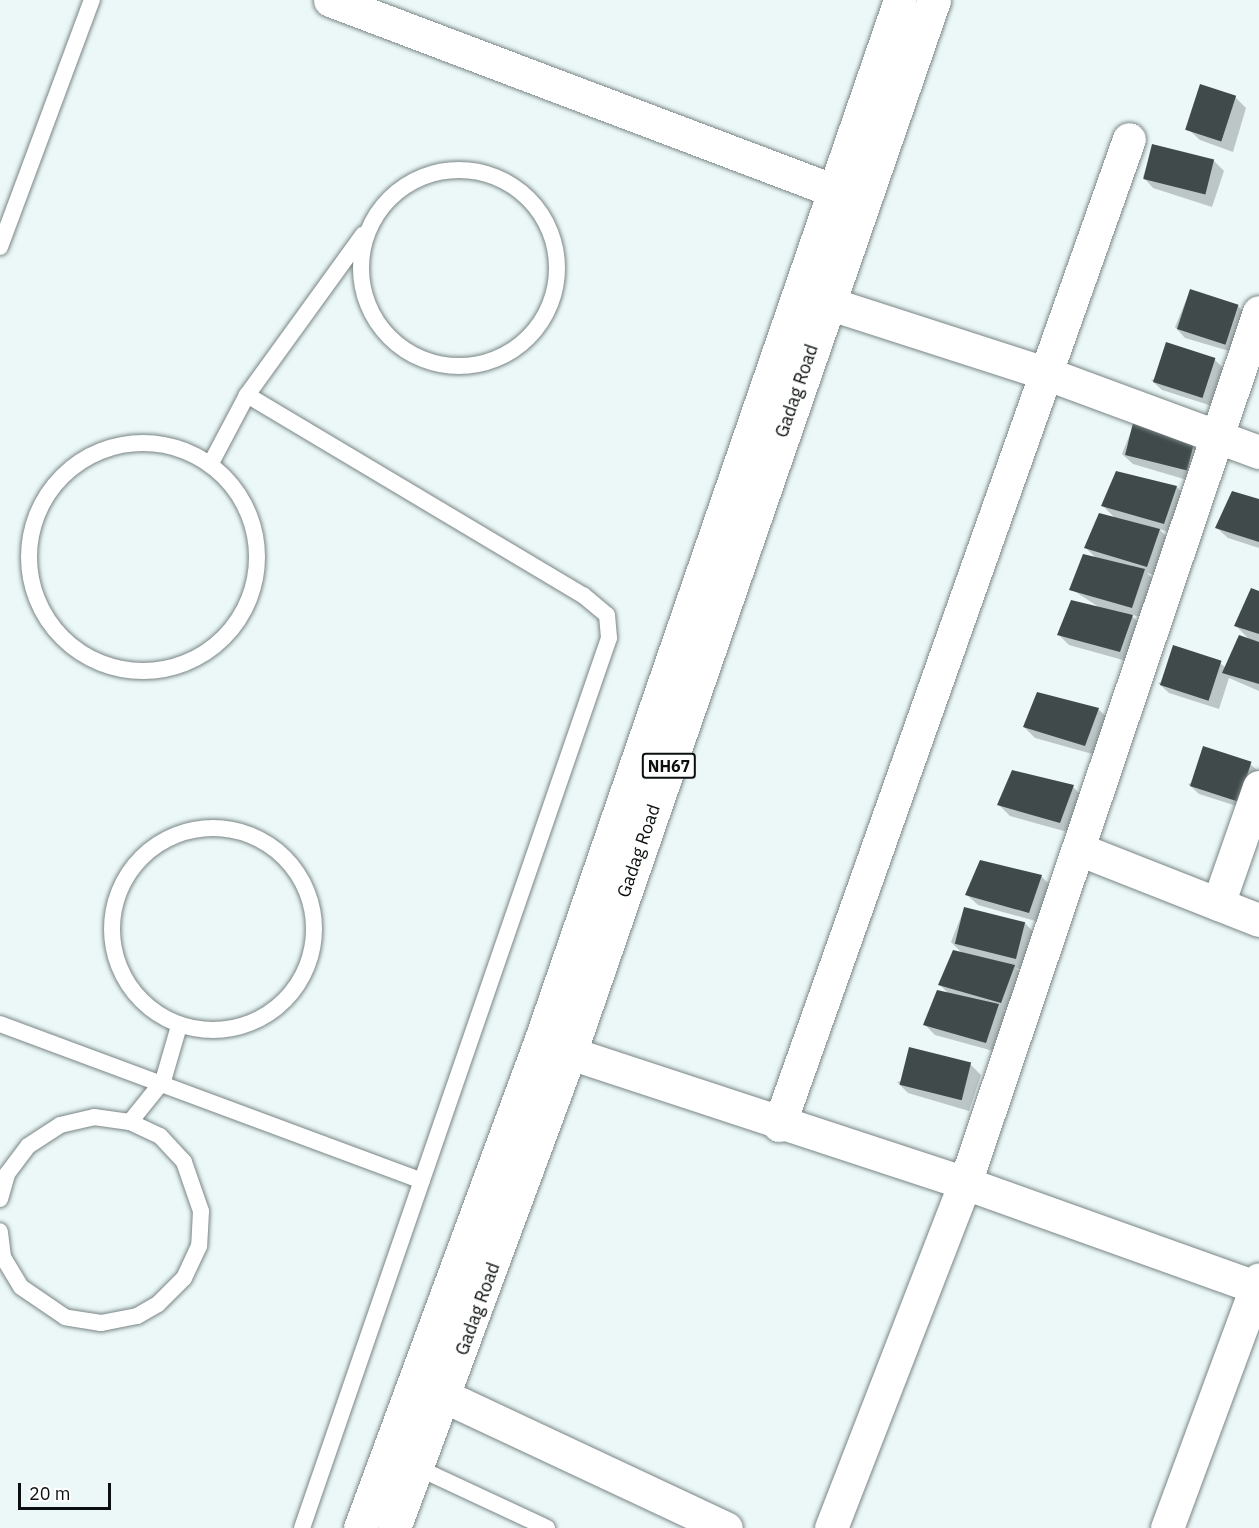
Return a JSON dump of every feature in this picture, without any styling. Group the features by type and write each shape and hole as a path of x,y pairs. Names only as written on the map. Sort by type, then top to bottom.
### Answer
{"main road":[{"path":"330,0 832,190"},
{"name":"Gadag Road","path":"362,1521 389,1456 540,1042 832,190 900,0"},
{"name":"Gadag Road","path":"397,1527 570,1053 934,0"},
{"path":"779,1125 1130,139"},
{"path":"828,303 1045,373 1214,438 1259,452"},
{"path":"831,1528 965,1183 1080,850 1214,438 1259,312"},
{"path":"1218,904 1259,787"},
{"path":"1080,850 1259,920"},
{"path":"570,1053 779,1125 965,1183 1258,1283 1167,1528"},
{"path":"446,1397 726,1528"}],"lane":[{"path":"0,247 92,0"},
{"path":"211,463 247,394 371,224 392,197 422,177 455,169 489,173 518,188 541,212 558,260 555,293 540,324 516,349 495,360 461,367 411,355 384,333 367,304 361,257 371,224"},
{"path":"247,394 583,595 607,615 609,638 302,1528"},
{"path":"138,441 167,445 211,463 239,492 258,546 255,585 237,622 209,651 184,664 145,672 87,657 56,632 36,597 29,544 40,506 64,473 99,450 138,441"},
{"path":"208,826 243,830 273,845 297,870 315,920 311,955 297,987 272,1013 215,1031 179,1026 135,996 117,966 111,917 121,884 142,854 173,834 208,826"},
{"path":"0,1024 164,1081 422,1181"},
{"path":"130,1122 164,1081 179,1026"},
{"path":"0,1199 7,1174 28,1146 60,1125 94,1117 130,1122 160,1136 184,1162 201,1211 194,1257 184,1278 158,1304 137,1316 101,1323 57,1314 21,1287 3,1257 0,1231"},
{"path":"389,1456 420,1468 547,1528"},
{"path":"362,1521 397,1527"}],"building":[{"path":"1200,84 1236,96 1221,141 1185,130"},
{"path":"1152,144 1214,159 1205,194 1143,179"},
{"path":"1190,289 1239,305 1226,345 1177,329"},
{"path":"1166,342 1215,358 1202,398 1153,382"},
{"path":"1134,419 1196,434 1187,470 1125,455"},
{"path":"1116,471 1177,486 1164,524 1101,506"},
{"path":"1232,491 1259,499 1259,542 1215,528"},
{"path":"1099,513 1160,529 1147,567 1084,548"},
{"path":"1083,554 1145,569 1132,608 1069,590"},
{"path":"1251,588 1259,591 1259,634 1234,626"},
{"path":"1071,600 1133,615 1120,652 1057,635"},
{"path":"1239,635 1259,642 1259,684 1222,673"},
{"path":"1173,645 1222,661 1209,701 1160,685"},
{"path":"1037,692 1099,708 1085,746 1023,727"},
{"path":"1203,746 1252,762 1239,802 1190,786"},
{"path":"1012,770 1074,785 1060,823 997,805"},
{"path":"980,860 1042,875 1029,913 965,895"},
{"path":"964,907 1025,922 1016,959 955,944"},
{"path":"953,950 1015,965 1001,1003 938,985"},
{"path":"937,990 999,1004 986,1043 923,1025"},
{"path":"909,1047 971,1062 962,1100 900,1085"}]}
